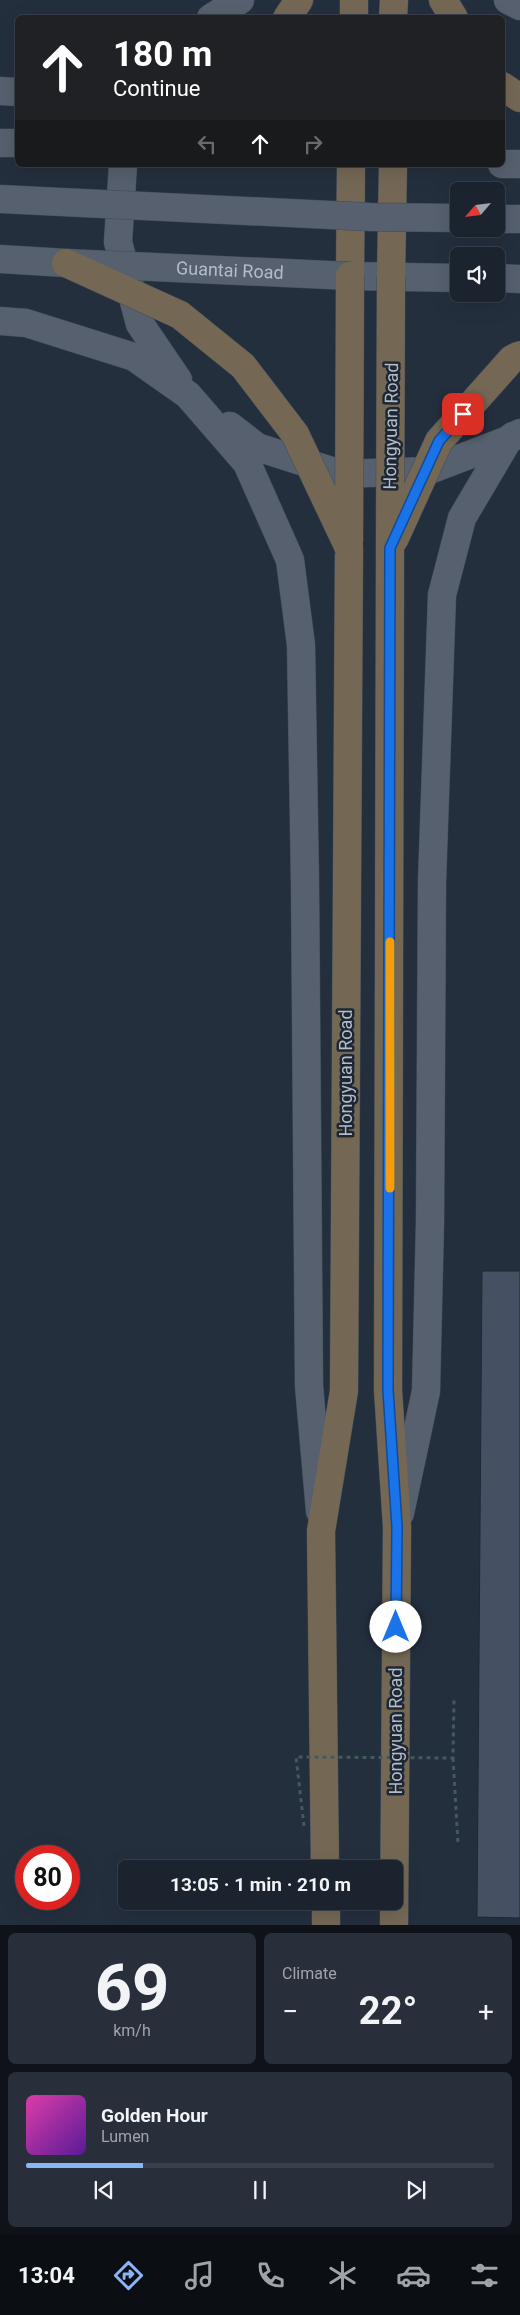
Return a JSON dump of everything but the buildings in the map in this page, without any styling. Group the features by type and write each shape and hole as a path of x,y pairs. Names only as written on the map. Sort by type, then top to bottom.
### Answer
{"highway":[{"path":"289,15 299,0"},
{"path":"354,0 354,15"},
{"path":"394,0 394,15"},
{"path":"443,0 452,15"},
{"path":"505,88 520,98"},
{"name":"Hongyuan Road","path":"325,1860 321,1530 344,1391 351,167"},
{"name":"Hongyuan Road","path":"393,167 391,277 388,1390 397,1527 394,1925"},
{"path":"66,263 180,315 243,366 295,434 349,548"},
{"path":"390,548 439,441 512,359 520,355"},
{"path":"326,1910 326,1925"}],"main road":[{"path":"215,13 240,0"},
{"path":"508,0 520,6"},
{"path":"0,91 15,92"},
{"path":"0,143 15,143"},
{"path":"505,164 520,164"},
{"path":"123,167 118,242 140,324 188,395 247,463 290,560 301,645 306,893 309,1386 321,1530"},
{"path":"0,199 371,217 450,218"},
{"path":"505,219 520,219"},
{"name":"Guantai Road","path":"0,259 350,276 450,278"},
{"path":"505,278 520,279"},
{"path":"0,321 26,323 134,357 258,448 341,474 427,471 516,434"},
{"path":"397,1527 426,1391 430,1222 432,882 442,595 462,518 516,434"}],"path":[{"path":"454,1699 453,1758 458,1843"},
{"path":"304,1826 296,1757 453,1758"}],"slow traffic":[{"path":"390,942 390,1188"}],"route":[{"path":"396,1627 397,1527 388,1390 390,1223 390,548 439,441 463,414"}]}
